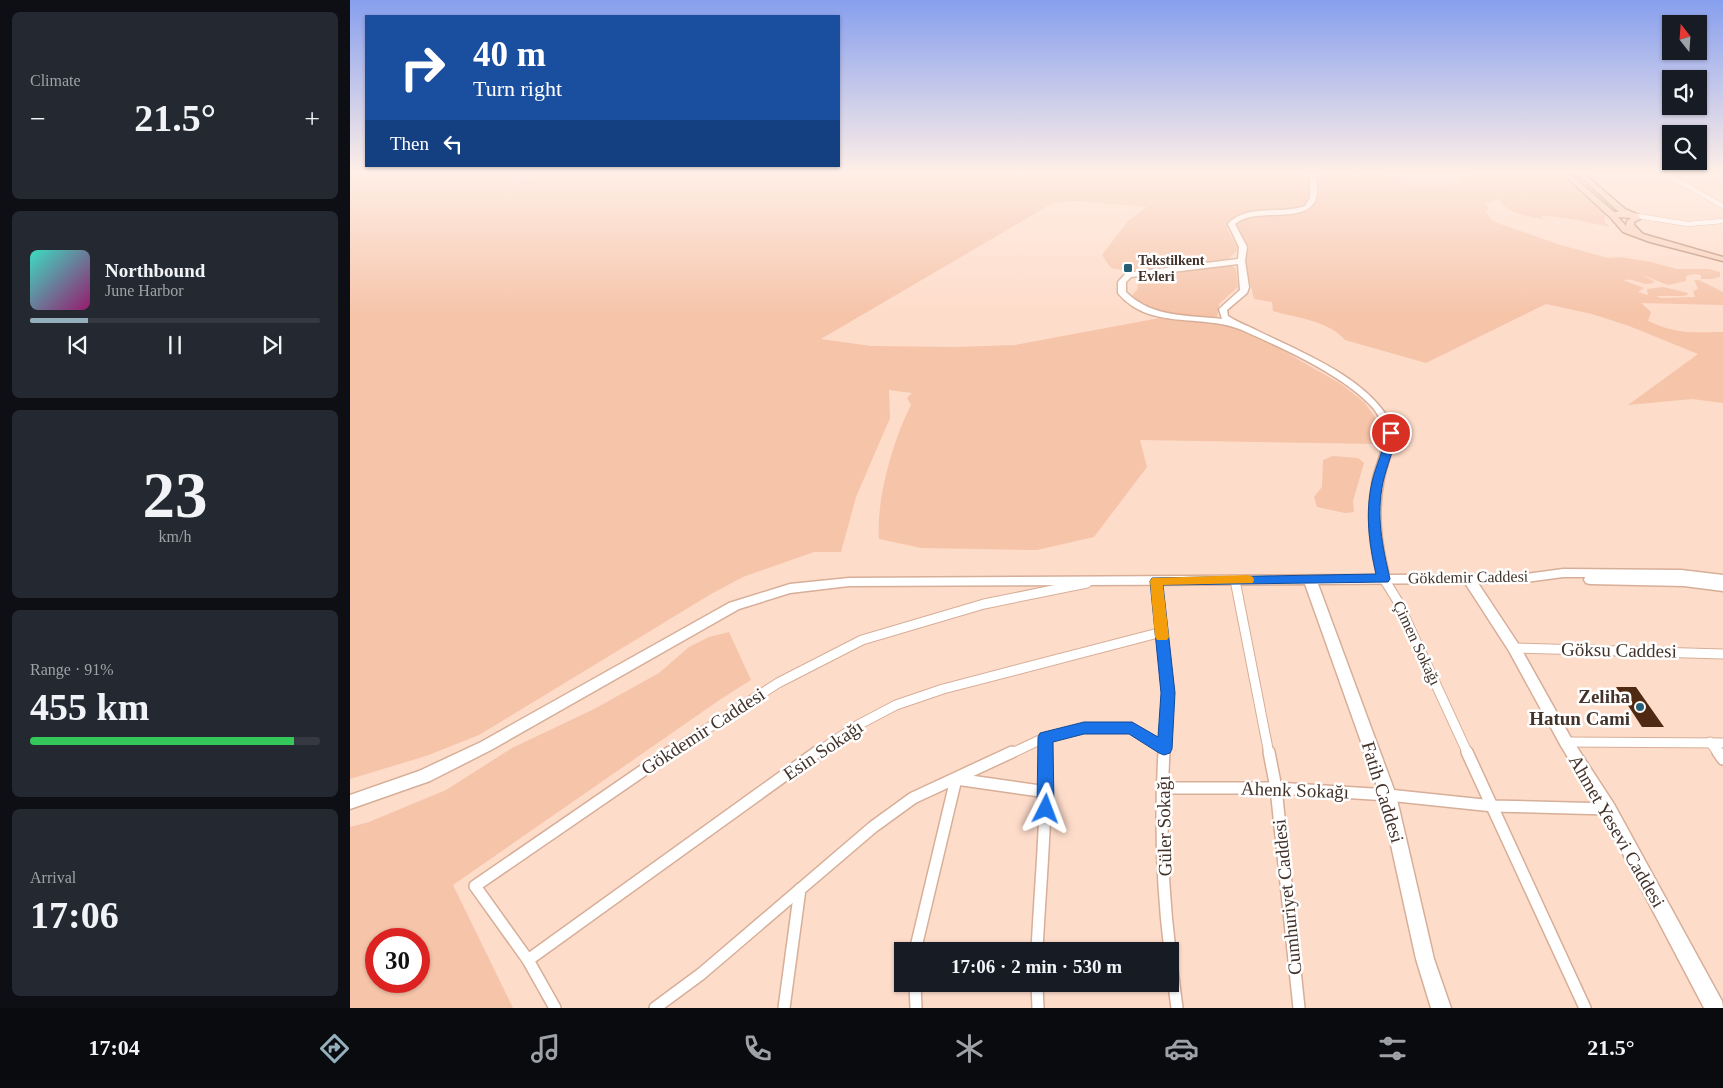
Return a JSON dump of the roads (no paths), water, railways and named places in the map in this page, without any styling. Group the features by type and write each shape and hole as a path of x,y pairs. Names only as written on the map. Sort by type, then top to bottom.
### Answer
{"main road":[{"path":"1234,220 1231,224 1243,247 1241,261 1245,287 1238,296 1226,305 1222,313 1224,317 1234,324"},
{"path":"1617,220 1622,227 1634,234 1723,257"},
{"path":"1631,220 1630,226 1639,232 1723,257"},
{"name":"Çimen Sokağı","path":"1241,261 1135,273 1124,277 1121,286 1122,292 1132,304 1148,310 1173,316 1234,324 1320,366 1372,403 1381,413 1391,433 1390,443 1378,482 1374,508 1374,540 1384,579"},
{"name":"Gökdemir Caddesi","path":"350,802 424,776 486,746 734,606 765,594 817,583 1469,579 1526,578 1563,573 1681,574 1723,579"},
{"path":"1526,578 1684,582 1723,587"},
{"name":"Ahmet Yesevi Caddesi","path":"1469,579 1514,648 1566,742 1608,809 1715,1008"},
{"name":"Fatih Caddesi","path":"1310,580 1388,795 1425,959 1441,1008"}],"street":[{"path":"1663,220 1697,223 1723,221"},
{"name":"Çimen Sokağı","path":"1384,579 1397,600 1585,1008"},
{"name":"Cumhuriyet Caddesi","path":"1234,580 1276,788 1299,1008"},
{"name":"Güler Sokağı","path":"1156,581 1168,693 1162,788 1166,918 1169,942"},
{"name":"Gökdemir Caddesi","path":"555,1008 528,960 474,886 642,770 778,682 862,640 984,604 1093,582"},
{"name":"Esin Sokağı","path":"528,960 809,758 858,725 896,705 943,689 1162,632"},
{"name":"Göksu Caddesi","path":"1514,648 1723,654"},
{"path":"655,1008 701,974 874,827 913,798 1046,737 1084,728 1132,728 1164,749"},
{"path":"1037,942 1047,792 1046,737"},
{"path":"1566,742 1723,743"},
{"path":"1710,742 1723,759"},
{"path":"956,779 1047,792"},
{"path":"917,942 956,779"},
{"name":"Ahenk Sokağı","path":"1162,788 1276,788 1388,795 1493,806 1608,809"},
{"path":"784,1008 800,889"},
{"path":"915,992 916,1008"},
{"path":"1037,992 1038,1008"},
{"name":"Güler Sokağı","path":"1175,992 1177,1008"}],"place":[{"name":"Tekstilkent Evleri","path":"1128,268"},
{"name":"Zeliha Hatun Cami","path":"1640,707"}]}
